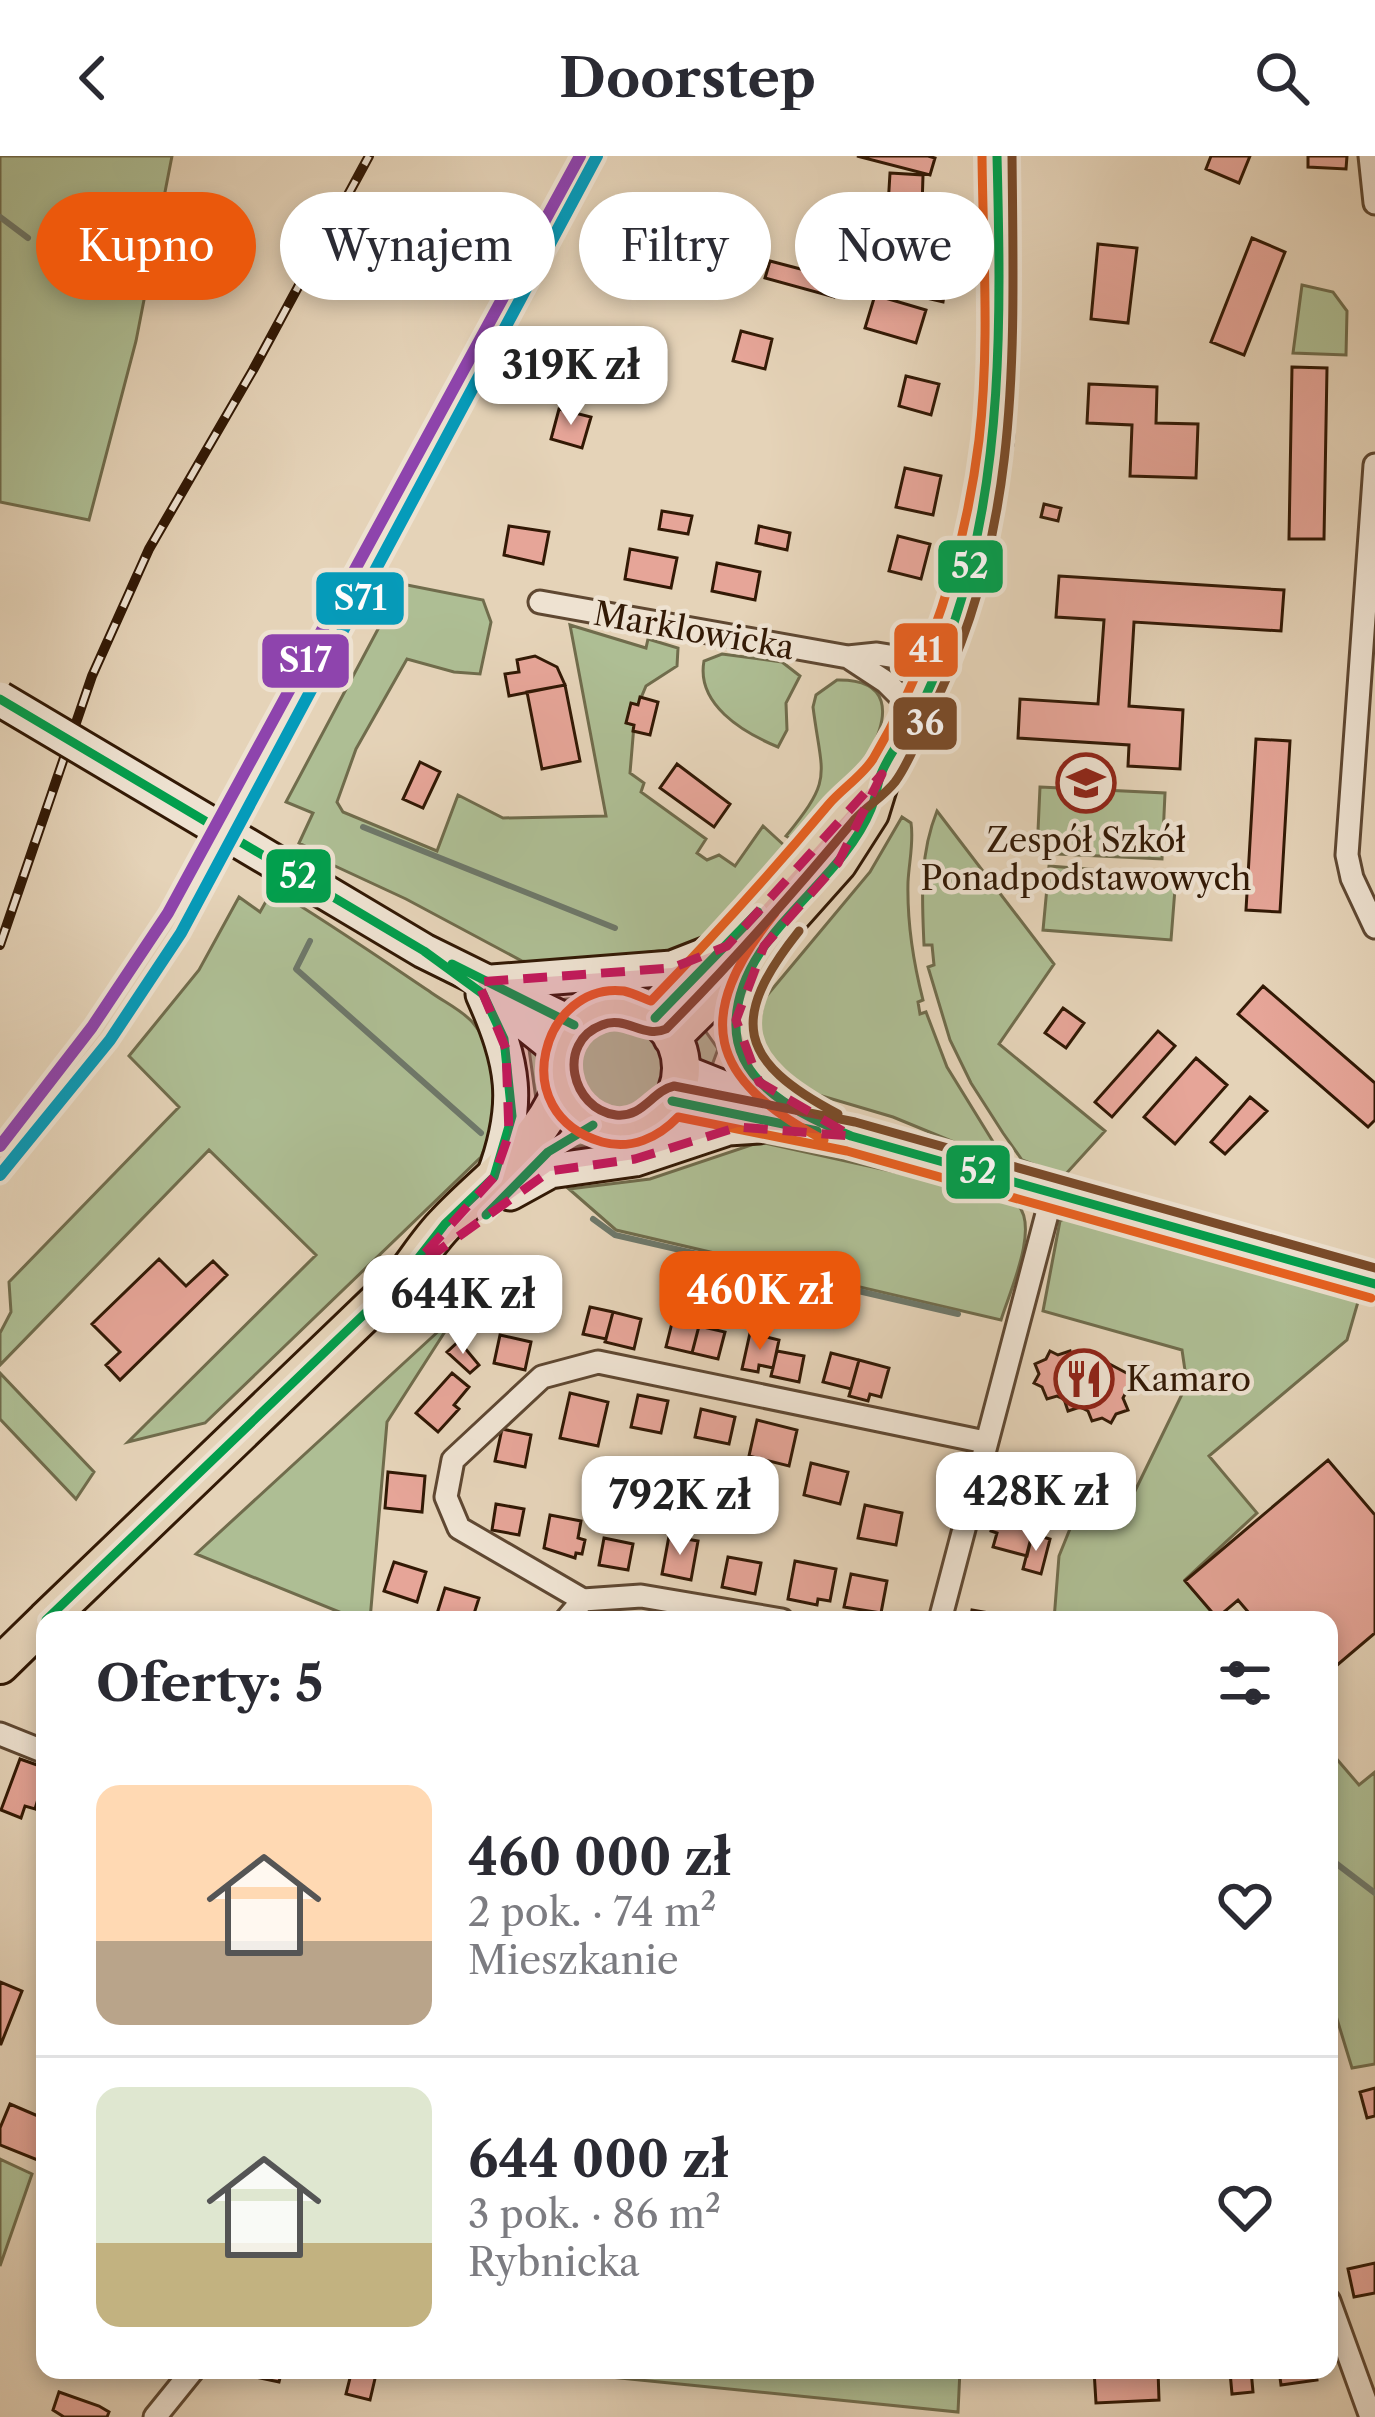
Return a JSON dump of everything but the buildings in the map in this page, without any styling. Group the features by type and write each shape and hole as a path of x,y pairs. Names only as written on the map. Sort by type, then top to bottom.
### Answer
{"main road":[{"path":"670,1057 838,863 870,813 882,773 939,664 974,554 994,440 999,344 998,156"},
{"path":"0,699 567,1038"},
{"path":"882,773 857,794 727,946 670,1057 660,1115 636,1128 612,1130 593,1125 571,1108 557,1071 567,1038 592,1012 620,1006 670,1057 801,1122 1375,1284"},
{"path":"487,988 672,968 727,946"},
{"path":"764,946 737,1010 740,1050 759,1082 801,1122"},
{"path":"487,988 504,1039 512,1105 502,1185"},
{"path":"502,1185 551,1115 561,1089"},
{"path":"502,1185 550,1171 635,1159 728,1128 801,1122"},
{"path":"56,1611 406,1274 445,1224 568,1134 593,1125"},
{"path":"0,1665 36,1631"}],"street":[{"path":"1370,156 1375,203"},
{"path":"1375,465 1347,855 1352,878 1375,927"},
{"name":"Marklowicka","path":"540,602 848,657 877,654 939,664"},
{"name":"Marklowicka","path":"848,657 886,682 917,713"},
{"path":"942,1611 1052,1195"},
{"path":"729,1611 640,1596 583,1600 459,1528 446,1497 453,1460 542,1377 598,1362 985,1442"},
{"path":"574,1611 583,1600"},
{"path":"0,1734 36,1748"},
{"path":"1338,2327 1371,2417"},
{"path":"154,2417 186,2379"}],"highlighted area":[{"path":"882,774 838,863 764,946 736,1020 759,1082 851,1136 738,1127 635,1159 550,1171 406,1274 494,1177 509,1134 506,1049 478,982 672,968 727,946"}],"green space":[{"path":"0,156 172,156 165,192 36,192 36,300 144,300 89,520 0,502"},
{"path":"1302,285 1333,292 1347,311 1346,355 1293,353"},
{"path":"402,584 483,600 491,622 480,674 407,659 356,749 337,802 343,812 437,851 458,795 503,818 606,816 570,625 646,648 648,639 678,648 677,666 646,686 638,705 631,704 627,723 634,725 630,773 644,783 641,792 706,839 697,853 707,860 719,855 735,866 763,826 787,848 696,945 666,955 659,951 542,964 522,961 307,853 309,848 299,843 313,813 286,802"},
{"path":"722,654 782,662 800,676 786,703 787,730 778,747 737,725 714,703 703,676 704,661"},
{"path":"837,680 868,685 881,701 881,725 853,780 832,807 794,841 786,836 812,801 821,776 813,707 816,695"},
{"path":"1040,787 1165,793 1162,859 1037,853"},
{"path":"937,811 1054,964 999,1044 1105,1131 1064,1176 1022,1160 971,1083 950,1040 928,967 934,965 932,945 924,945 924,861"},
{"path":"902,817 912,830 909,912 923,1000 918,1002 920,1014 926,1012 947,1067 1000,1153 961,1145 893,1117 788,1086 759,1057 764,999 870,872"},
{"path":"1049,866 1176,876 1171,940 1043,930"},
{"path":"273,889 474,1024 493,1072 494,1108 487,1142 481,1157 205,1423 128,1442 316,1255 209,1150 0,1365 0,1333 11,1312 9,1282 179,1107 129,1056 199,970 239,897 260,912"},
{"path":"668,988 665,999 648,1002 613,999 575,1009 549,1001"},
{"path":"620,1019 639,1023 655,1034 666,1050 670,1069 666,1088 655,1104 639,1115 620,1119 601,1115 585,1104 574,1088 570,1069 574,1050 585,1034 601,1023"},
{"path":"699,1022 718,1049 708,1076 695,1064 691,1051"},
{"path":"528,1042 549,1059 551,1088 534,1121 536,1099"},
{"path":"677,1115 693,1119 636,1140 560,1148 576,1138 640,1135"},
{"path":"760,1142 954,1185 1018,1205 1024,1215 1024,1244 1001,1320 616,1230 569,1189 650,1179"},
{"path":"1076,1213 1360,1295 1347,1340 1209,1456 1257,1513 1185,1580 1211,1611 1055,1611 1059,1556 1097,1462 1134,1493 1187,1384 1182,1350 1043,1311 1060,1221"},
{"path":"455,1316 387,1422 371,1611 337,1611 196,1554"},
{"path":"0,1373 94,1472 76,1499 0,1419"},
{"path":"1338,1760 1359,1785 1375,1772 1375,2064 1352,2068 1338,2022"},
{"path":"0,2159 32,2174 0,2266"},
{"path":"630,2379 960,2379 958,2412"}],"waterway":[{"path":"0,217 28,238"},
{"path":"363,827 615,928"},
{"path":"310,941 296,969 481,1133"},
{"path":"593,1219 615,1235 958,1314"},
{"path":"1338,1865 1375,1893"}],"railway":[{"path":"0,945 92,676 149,549 369,156"}],"transit line":[{"name":"S17","path":"0,1146 92,1027 168,913 580,156"},
{"name":"S71","path":"0,1175 110,1040 181,933 597,156"},
{"name":"41","path":"982,156 985,334 979,440 955,564 912,684 869,765 651,1001 624,991 596,993 573,1006 556,1027 546,1052 544,1079 552,1105 571,1127 602,1142 643,1140 678,1117 847,1151 1371,1298"},
{"name":"52","path":"997,156 996,394 970,569 936,674 884,767 856,837 754,962 742,990 736,1021 738,1043 746,1063 774,1095 851,1136 1375,1284"},
{"name":"36","path":"1012,156 1011,373 996,512 959,649 913,750 891,787 855,819 666,1029 602,1025 578,1045 575,1074 588,1101 616,1115 633,1112 674,1086 855,1122 1375,1268"},
{"name":"52","path":"0,699 424,951 483,994 504,1039 512,1116 494,1177 445,1224 406,1274 55,1611"},
{"name":"52","path":"655,1018 758,912"},
{"name":"41","path":"775,913 731,984 723,1014 724,1043 735,1069 755,1093 824,1140"},
{"name":"36","path":"799,931 761,990 754,1036 780,1076 838,1114"},
{"name":"52","path":"452,964 574,1025"},
{"name":"52","path":"672,1101 817,1131"},
{"name":"52","path":"486,1215 548,1152 593,1125"}],"place":[{"name":"Zespół Szkół Ponadpodstawowych","path":"1086,783"},
{"name":"Kamaro","path":"1084,1379"}]}
